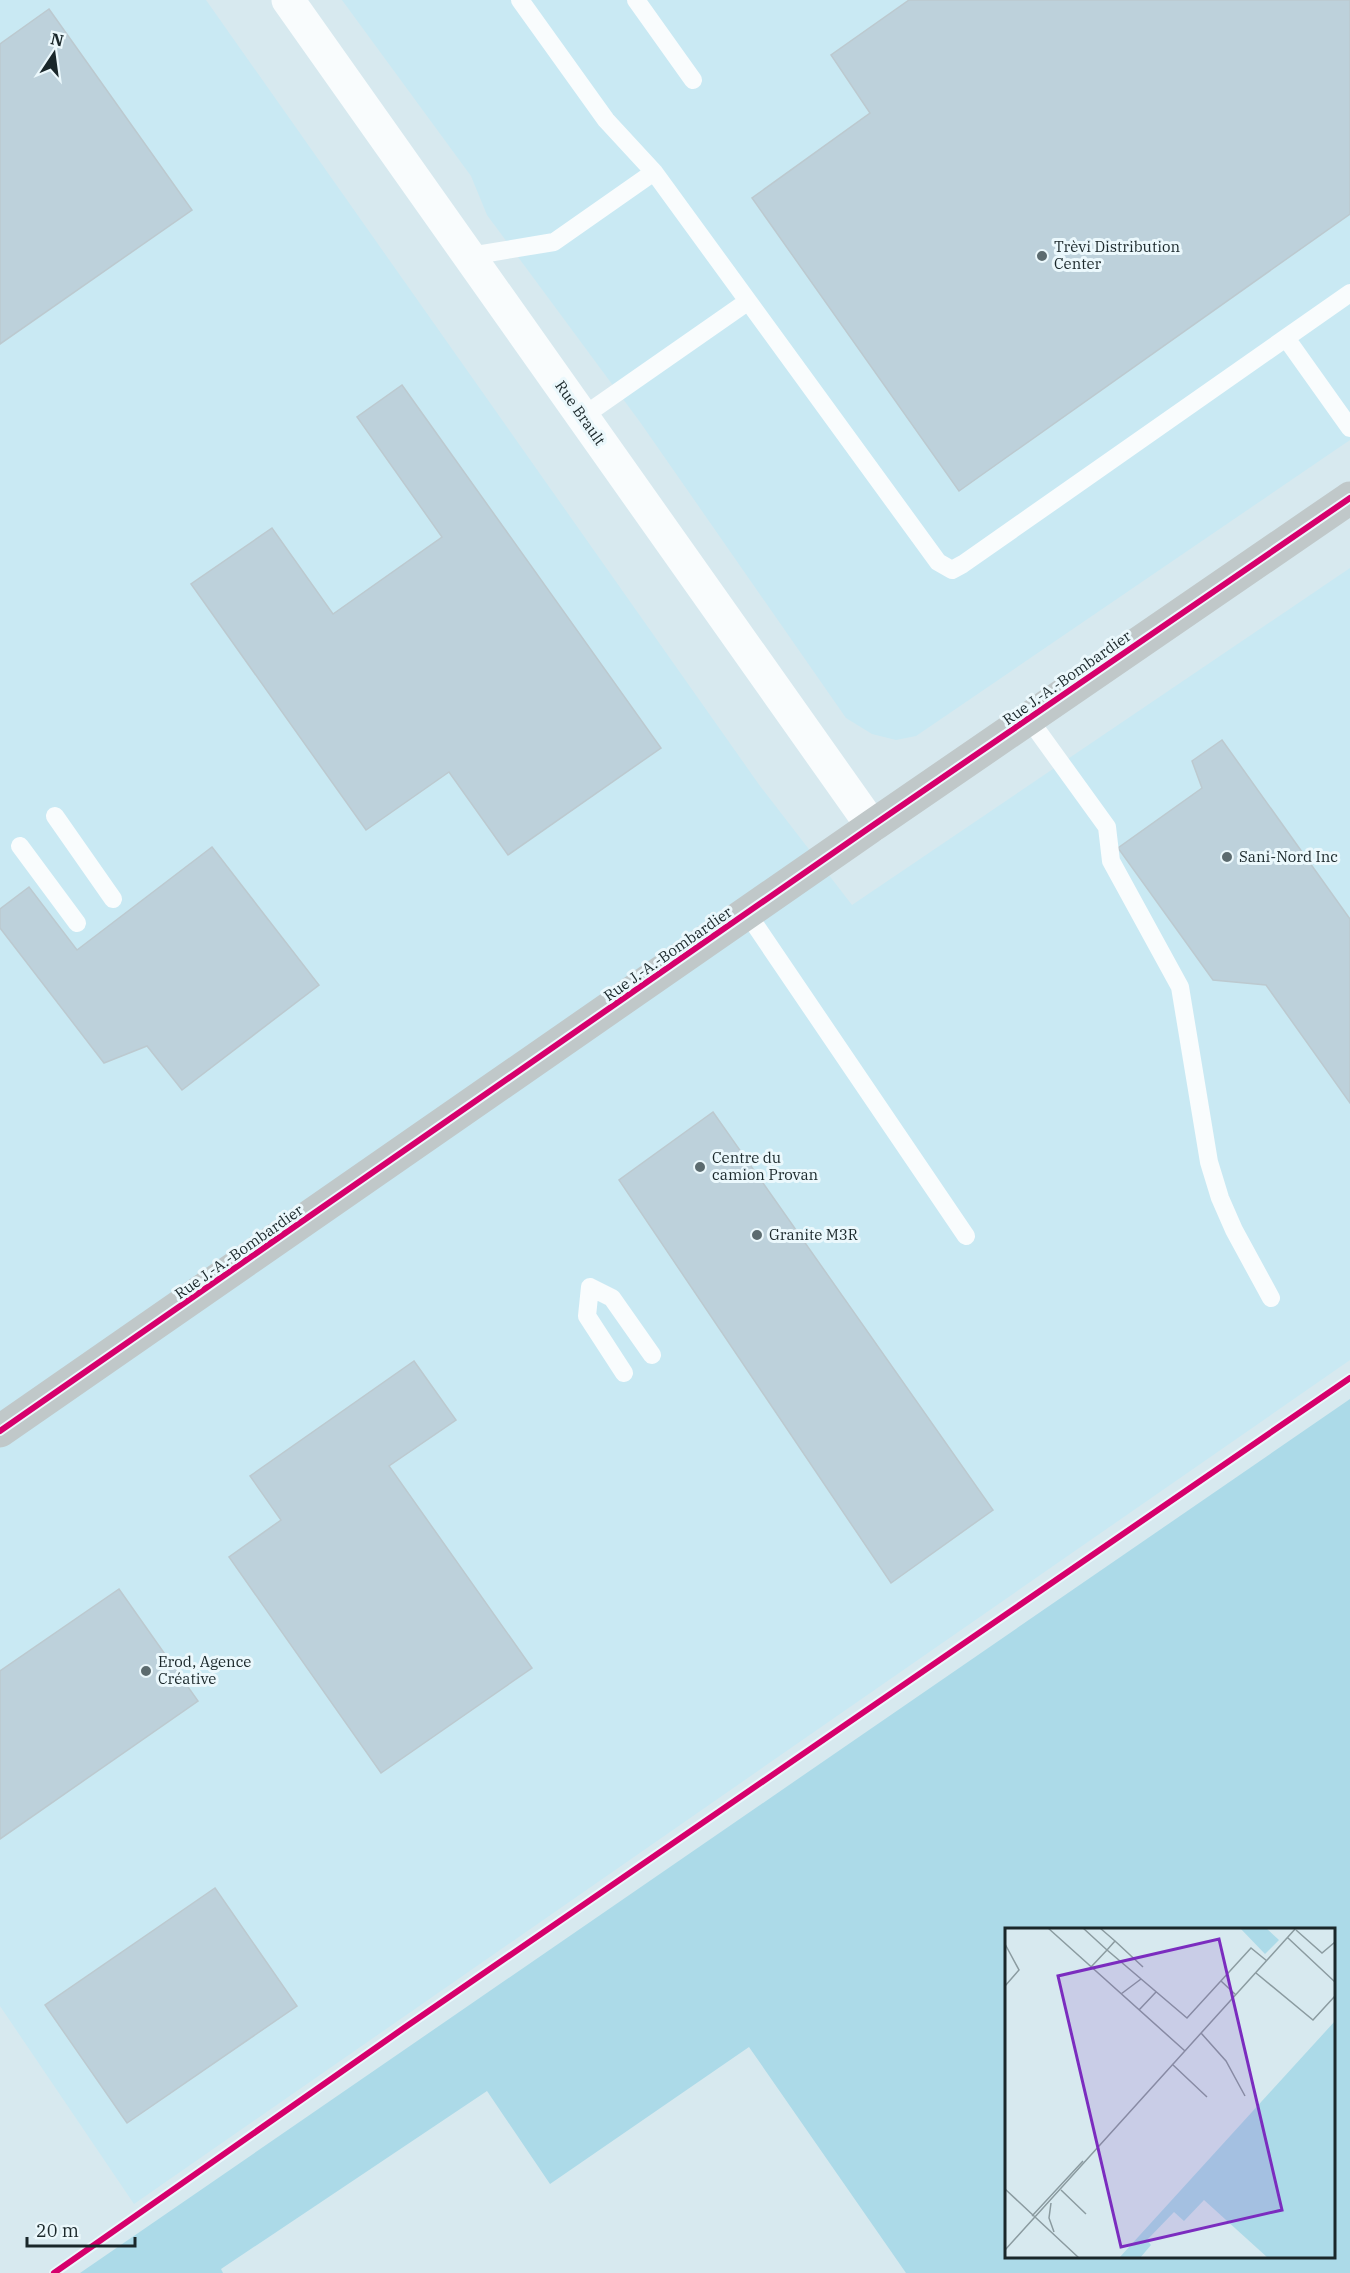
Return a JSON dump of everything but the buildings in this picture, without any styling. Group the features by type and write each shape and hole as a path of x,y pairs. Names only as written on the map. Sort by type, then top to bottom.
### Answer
{"street":[{"name":"Rue Brault","path":"288,0 872,826"},
{"name":"Rue J.-A.-Bombardier","path":"0,1431 872,826 1350,498"}],"lane":[{"path":"520,0 606,120 654,172 938,562 952,570 973,558 1350,293"},
{"path":"636,0 693,80"},
{"path":"470,256 554,242 654,172"},
{"path":"582,417 747,302"},
{"path":"1286,338 1350,428"},
{"path":"1029,719 1107,827 1111,861 1180,987 1209,1162 1220,1198 1234,1230 1271,1298"},
{"path":"55,816 113,899"},
{"path":"20,846 77,923"},
{"path":"747,913 966,1236"},
{"path":"624,1373 587,1316 590,1287 612,1298 652,1355"}],"shaded area":[{"path":"0,0 206,0 760,786 852,905 1350,568 1350,1360 134,2204 0,2006"},
{"path":"342,0 1350,0 1350,440 916,736 896,740 872,734 846,718 640,422 487,215 471,176"},
{"path":"1350,1399 1350,2273 906,2273 749,2047 550,2184 487,2091 221,2269 223,2273 80,2273"}],"cycle path":[{"path":"0,1431 872,826 1350,498"},
{"path":"54,2273 404,2028 1350,1378"}],"place":[{"name":"Trèvi Distribution Center","path":"1042,256"},
{"name":"Sani-Nord Inc","path":"1227,857"},
{"name":"Centre du camion Provan","path":"700,1167"},
{"name":"Granite M3R","path":"757,1235"},
{"name":"Erod, Agence Créative","path":"146,1671"}]}
